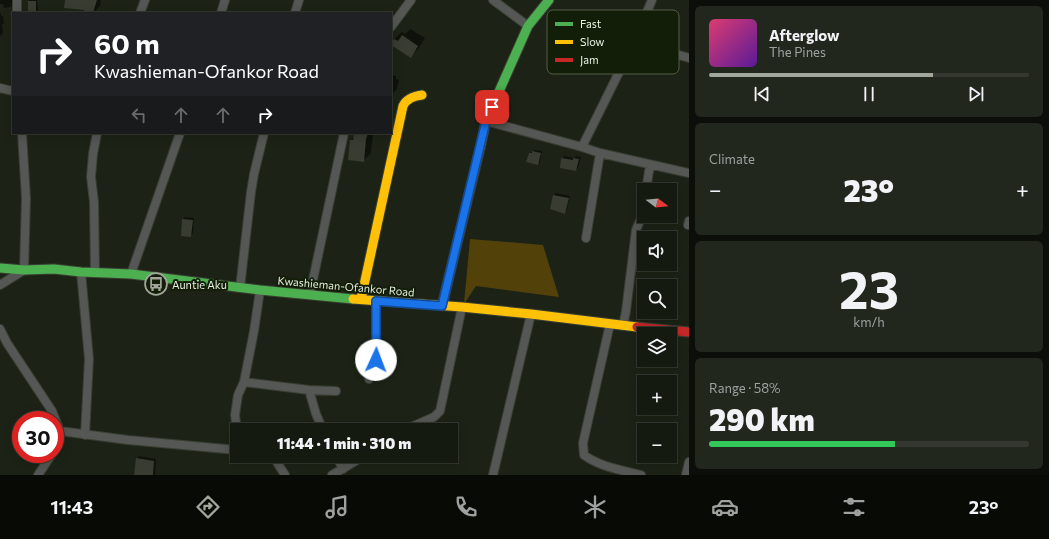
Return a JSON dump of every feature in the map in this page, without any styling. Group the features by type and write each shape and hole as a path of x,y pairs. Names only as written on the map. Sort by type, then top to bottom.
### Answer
{"main road":[{"path":"442,306 486,121 528,26 549,0"},
{"path":"361,299 403,106 405,101 415,96 422,95"},
{"name":"Kwashieman-Ofankor Road","path":"0,268 24,270 54,269 94,273 131,274 240,288 376,301 462,307 623,326 689,332"}],"street":[{"path":"17,0 17,12"},
{"path":"140,12 145,0"},
{"path":"220,12 225,0"},
{"path":"295,12 299,0"},
{"path":"392,26 411,0"},
{"path":"493,0 528,26"},
{"path":"648,10 652,0"},
{"path":"679,55 689,58"},
{"path":"582,147 618,74"},
{"path":"0,88 12,91"},
{"path":"486,121 600,152 689,173"},
{"path":"0,285 24,270 26,198 22,134"},
{"path":"94,273 94,202 92,176 93,154 97,134"},
{"path":"131,274 180,134"},
{"path":"240,288 251,192 264,134"},
{"path":"310,294 344,134"},
{"path":"586,238 600,152"},
{"path":"647,183 650,164"},
{"path":"623,326 636,230 639,223"},
{"path":"81,272 89,359 85,434"},
{"path":"236,423 235,415 238,395 244,382 260,290"},
{"path":"369,379 376,355 376,301"},
{"path":"419,423 434,416 440,411 462,307"},
{"path":"493,475 530,314"},
{"path":"610,324 583,444 584,455 590,460 605,466 641,475"},
{"path":"0,330 52,411"},
{"path":"244,382 336,392"},
{"path":"309,390 320,423"},
{"path":"64,431 143,442 230,450"},
{"path":"686,475 689,462"},
{"path":"38,475 46,463"},
{"path":"277,463 285,475"},
{"path":"340,463 343,469"},
{"path":"332,475 353,463"}],"shaded area":[{"path":"470,239 543,245 559,297 476,286 464,304"}],"building":[{"path":"65,0 97,0 93,12 84,12 84,10 64,8"},
{"path":"28,1 36,1 36,12 28,12"},
{"path":"402,35 418,46 411,58 392,46 394,39 398,41"},
{"path":"354,134 368,134 364,162 348,160 350,140 353,140"},
{"path":"532,151 541,153 538,165 526,162 529,153 532,153"},
{"path":"561,158 573,160 573,158 579,159 576,171 560,168"},
{"path":"553,195 569,198 565,214 550,209"},
{"path":"182,219 193,220 191,237 181,236"},
{"path":"136,458 154,461 153,475 134,475"}],"traffic: fast":[{"path":"480,148 486,121 528,26 549,0"},
{"path":"0,268 24,270 54,269 81,272 131,274 260,290 353,299"}],"traffic: slow":[{"path":"361,299 403,106 411,98 422,95"},
{"path":"353,299 462,307 637,327"}],"traffic: jam":[{"path":"442,306 480,148"},
{"path":"677,331 689,332"}],"place":[{"name":"Auntie Aku","path":"156,284"}],"route":[{"path":"376,360 376,301 442,306 486,121 492,107"}]}
